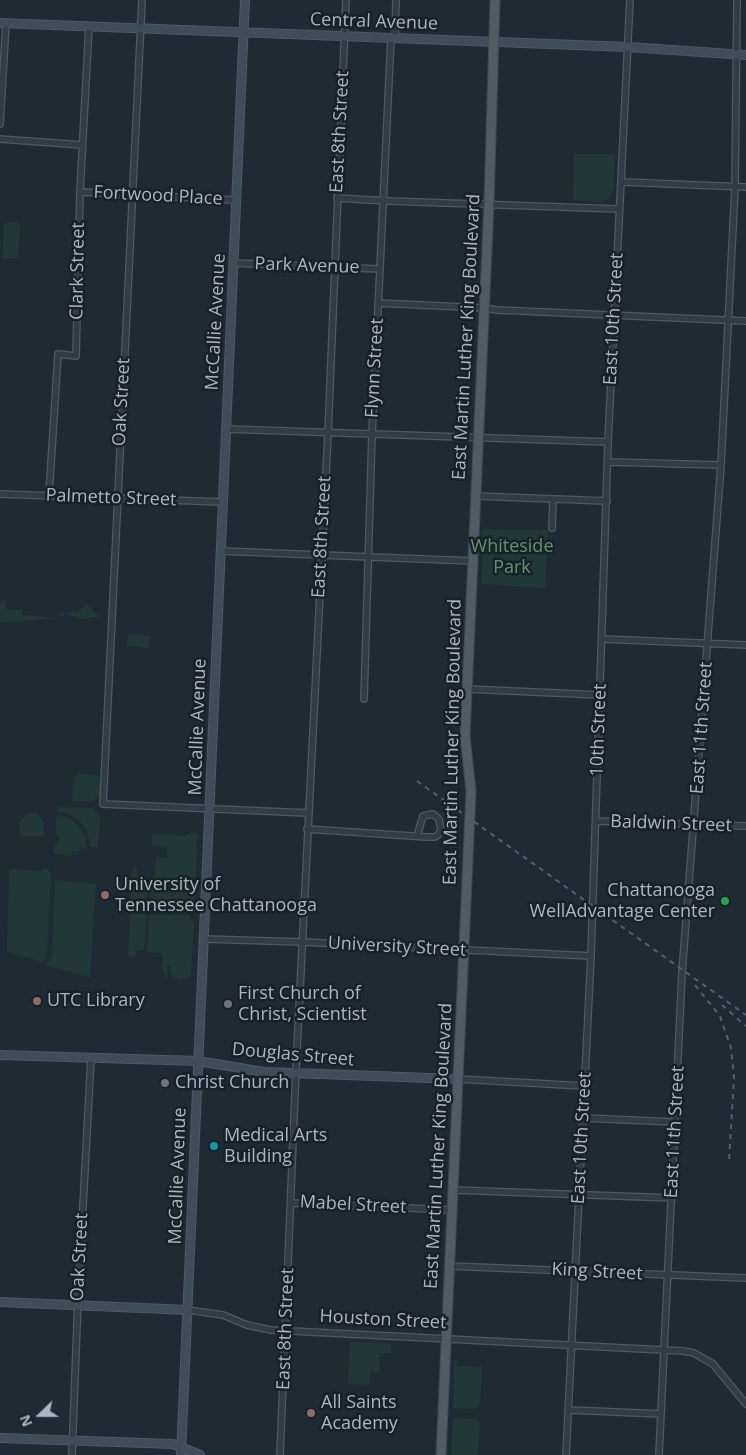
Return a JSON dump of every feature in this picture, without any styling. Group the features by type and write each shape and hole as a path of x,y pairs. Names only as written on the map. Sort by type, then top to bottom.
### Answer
{"main road":[{"name":"McCallie Avenue","path":"181,1451 245,0"},
{"name":"East Martin Luther King Boulevard","path":"442,1455 471,791 466,736 467,689 485,308 496,0"},
{"name":"Central Avenue","path":"3,23 628,47 746,55"},
{"name":"Douglas Street","path":"0,1055 198,1062 264,1072 458,1079"},
{"name":"Houston Street","path":"0,1302 188,1310"},
{"path":"0,1438 173,1444 181,1451 200,1455"}],"street":[{"name":"Oak Street","path":"142,0 103,804 209,809"},
{"name":"East 8th Street","path":"296,1073 328,434 346,0"},
{"name":"Flynn Street","path":"364,699 378,303 396,0"},
{"name":"East 10th Street","path":"602,639 618,209 622,182 630,0"},
{"name":"East 11th Street","path":"659,1455 682,973 721,466 735,187 737,0"},
{"path":"0,124 3,23"},
{"name":"Clark Street","path":"49,495 58,354 76,356 80,192 89,26"},
{"path":"0,139 82,145"},
{"path":"622,182 746,187"},
{"name":"Fortwood Place","path":"80,192 132,197 236,200"},
{"path":"337,198 618,209"},
{"name":"Park Avenue","path":"234,263 380,269"},
{"path":"378,303 746,321"},
{"path":"226,429 328,434 608,442"},
{"path":"608,462 721,466"},
{"name":"Palmetto Street","path":"0,494 222,502"},
{"path":"475,496 607,501"},
{"path":"552,528 553,500"},
{"path":"220,551 473,561"},
{"path":"602,639 746,645"},
{"name":"10th Street","path":"596,821 602,639"},
{"path":"467,689 600,695"},
{"path":"209,809 308,813"},
{"path":"307,829 417,836 438,835 441,824 439,819 433,814 423,816 417,836"},
{"name":"East 10th Street","path":"566,1455 596,821"},
{"name":"Baldwin Street","path":"596,821 746,826"},
{"name":"University Street","path":"204,939 591,956"},
{"name":"Oak Street","path":"72,1455 77,1306 91,1058"},
{"name":"Mabel Street","path":"296,1073 291,1203 452,1210"},
{"name":"Douglas Street","path":"458,1079 584,1086"},
{"path":"583,1118 675,1122"},
{"path":"453,1190 672,1198"},
{"name":"East 8th Street","path":"280,1455 287,1330 291,1203"},
{"name":"King Street","path":"449,1266 746,1278"},
{"name":"Houston Street","path":"188,1310 223,1315 259,1328 664,1349 694,1353 713,1364 746,1404"},
{"path":"569,1410 661,1414"}],"green space":[{"path":"574,154 615,154 614,190 607,200 600,202 573,200"},
{"path":"16,222 20,224 18,258 2,259 4,223"},
{"name":"Whiteside Park","path":"483,529 548,530 545,588 481,584"},
{"path":"0,601 5,601 5,609 22,610 22,615 58,618 61,613 77,612 87,604 100,618 82,619 66,614 59,618 0,623"},
{"path":"128,634 150,636 149,648 127,646"},
{"path":"78,774 95,775 100,778 100,795 93,801 72,801 73,779"},
{"path":"57,807 93,808 100,816 98,847 90,847 87,830 79,821 67,813 57,812"},
{"path":"31,812 38,814 44,821 43,836 20,836 19,825 21,819"},
{"path":"56,816 67,817 77,824 85,837 87,849 80,848 79,852 72,851 72,856 54,854 55,844 60,839 56,834"},
{"path":"197,833 195,906 191,907 189,912 149,911 151,877 155,877 156,857 167,858 167,848 152,844 152,834 185,836 186,834"},
{"path":"136,866 138,878 148,884 146,912 130,911 132,872"},
{"path":"17,867 17,870 43,871 43,869 48,869 51,873 47,957 42,962 7,950 9,871"},
{"path":"55,880 96,884 90,977 44,965 52,958"},
{"path":"130,913 147,915 144,950 136,951 135,957 128,956"},
{"path":"149,915 188,915 194,923 191,975 188,978 179,980 172,977 170,966 167,966 167,980 162,968 163,953 147,952"},
{"path":"350,1342 391,1343 391,1353 380,1353 379,1372 370,1371 369,1385 348,1384"},
{"path":"454,1360 457,1360 457,1366 482,1367 480,1403 476,1409 453,1408"},
{"path":"453,1418 477,1419 480,1425 478,1455 451,1455"}],"railway":[{"path":"417,781 746,1015"},
{"path":"695,985 720,1016 731,1048 734,1077 729,1161"},
{"path":"722,1005 746,1026"}],"place":[{"name":"University of Tennessee Chattanooga","path":"105,895"},
{"name":"Chattanooga WellAdvantage Center","path":"725,901"},
{"name":"UTC Library","path":"37,1001"},
{"name":"First Church of Christ, Scientist","path":"228,1004"},
{"name":"Christ Church","path":"165,1083"},
{"name":"Medical Arts Building","path":"214,1146"},
{"name":"All Saints Academy","path":"311,1413"}]}
